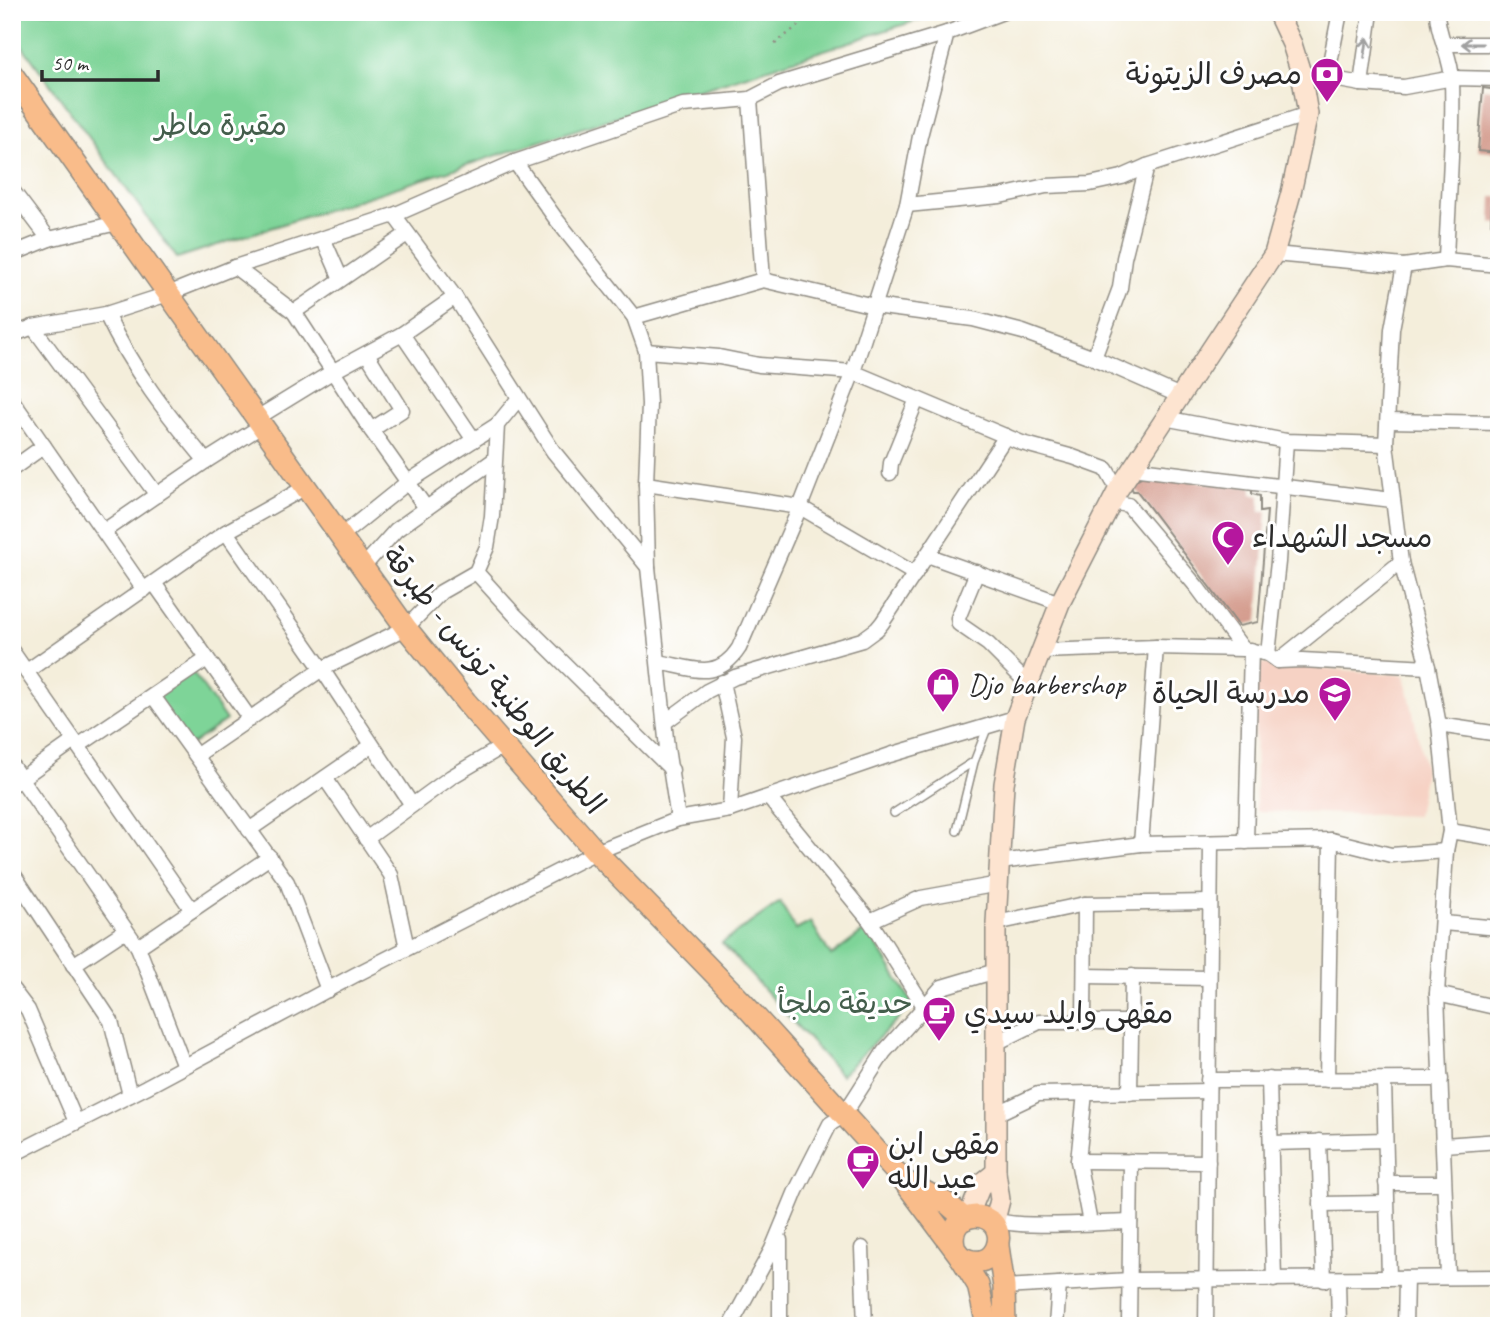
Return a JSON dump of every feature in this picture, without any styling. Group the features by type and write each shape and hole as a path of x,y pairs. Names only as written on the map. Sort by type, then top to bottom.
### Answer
{"main road":[{"path":"1005,1326 1004,1287 995,1222 1000,1200 996,1172 996,923 1004,784 1015,718 1060,603 1114,496 1178,395 1230,323 1274,254 1291,193 1308,114 1301,72 1277,12"},
{"name":"الطريق الوطنية تونس - طبرقة","path":"12,74 18,93 117,223 406,628 466,702 596,852 742,1002 904,1181 957,1251 978,1285 987,1326"},
{"path":"996,1172 982,1183 966,1218 956,1227 952,1240 957,1251 968,1261 986,1260 998,1246"},
{"name":"الطريق الوطنية تونس - طبرقة","path":"904,1181 948,1204 966,1218"},
{"path":"966,1218 983,1217 995,1222"}],"street":[{"path":"12,335 33,327 106,314 168,294 235,267 394,215 514,162 683,106 750,99 779,84 947,33 1003,12"},
{"path":"1327,78 1340,12"},
{"path":"1361,84 1371,12"},
{"path":"1437,12 1437,28 1444,44 1452,78 1446,260"},
{"path":"659,662 710,670 728,663 738,648 800,507 853,372 908,205 920,136 947,33"},
{"path":"1444,44 1499,44"},
{"path":"1301,72 1361,84 1404,87 1452,78 1499,79"},
{"path":"750,99 764,280"},
{"path":"908,205 1000,196 1046,186 1090,184 1122,177 1147,166 1308,114"},
{"path":"514,162 634,317 646,351 649,404 646,485 648,567 678,819"},
{"path":"1094,358 1120,288 1124,258 1147,166"},
{"path":"12,190 49,239"},
{"path":"394,215 456,298 553,451 648,567"},
{"path":"12,254 49,239 117,223"},
{"path":"294,312 407,234"},
{"path":"323,238 341,279"},
{"path":"1274,254 1404,266 1446,260 1499,265"},
{"path":"1404,266 1392,328 1386,444 1401,562 1428,667 1439,725 1450,831 1446,851 1437,994 1448,1276"},
{"path":"235,267 294,312 426,508"},
{"path":"634,317 764,280 874,306 973,319 1023,332 1094,358 1178,395"},
{"path":"104,531 332,372 402,334 456,298"},
{"path":"106,314 151,394 206,461"},
{"path":"33,327 156,495"},
{"path":"402,334 474,440"},
{"path":"646,351 719,357 772,366 853,372 1006,436 1106,469 1114,496 1128,505 1247,650 1246,842"},
{"path":"367,354 402,410 371,430"},
{"path":"341,536 408,482 497,425 519,398"},
{"path":"890,472 916,399"},
{"path":"12,400 104,531 207,659 250,719"},
{"path":"1164,418 1286,440 1386,444"},
{"path":"1388,421 1499,423"},
{"path":"197,755 322,669 406,628 441,592 476,572 487,547 492,516 497,425"},
{"path":"665,722 692,701 728,680 866,638 877,629 1006,436"},
{"path":"1273,657 1286,440"},
{"path":"12,469 44,446"},
{"path":"363,567 396,530 494,460"},
{"path":"1131,468 1392,500"},
{"path":"646,485 800,507 915,574"},
{"path":"27,671 226,532 306,487"},
{"path":"226,532 322,669 412,805"},
{"path":"927,555 1060,603"},
{"path":"1273,657 1401,562"},
{"path":"476,572 514,614 672,770"},
{"path":"977,572 958,618 959,625 988,644 1027,684"},
{"path":"1041,651 1156,648 1247,650 1273,657 1302,660 1428,667"},
{"path":"1142,844 1156,648"},
{"path":"12,651 192,910"},
{"path":"17,782 207,659"},
{"path":"728,663 734,737 730,810"},
{"path":"153,696 287,882 328,990"},
{"path":"12,1155 596,852 678,819 730,810 890,755 1015,718"},
{"path":"1439,725 1499,734"},
{"path":"366,839 451,777 505,745"},
{"path":"250,831 371,746"},
{"path":"12,766 17,782 138,947 184,1066"},
{"path":"325,778 391,875 407,948"},
{"path":"769,798 870,921 924,1006"},
{"path":"1450,831 1499,839"},
{"path":"1000,862 1142,844 1331,840 1391,855 1446,851"},
{"path":"1327,1080 1331,840"},
{"path":"1206,1326 1211,843"},
{"path":"138,947 270,857"},
{"path":"12,872 111,1021 130,1096"},
{"path":"870,921 921,898 999,884"},
{"path":"996,923 1085,904 1210,902"},
{"path":"1084,1021 1085,904"},
{"path":"1443,923 1499,929"},
{"path":"73,965 126,930"},
{"path":"730,1326 772,1249 796,1191 830,1124 843,1116 884,1052 942,987 996,971"},
{"path":"1085,976 1209,978"},
{"path":"1130,1093 1132,976"},
{"path":"12,989 28,1010 76,1122"},
{"path":"1437,994 1499,1008"},
{"path":"996,1043 1039,1022 1132,1022"},
{"path":"1269,1079 1274,1280"},
{"path":"996,1114 1038,1094 1130,1093 1269,1079 1441,1079"},
{"path":"1384,1081 1389,1278"},
{"path":"1085,1093 1078,1161 1090,1223"},
{"path":"1271,1143 1385,1140"},
{"path":"1319,1141 1321,1205 1339,1326"},
{"path":"1444,1145 1499,1141"},
{"path":"1078,1161 1208,1162"},
{"path":"1129,1326 1130,1161"},
{"path":"1386,1184 1443,1182"},
{"path":"1321,1205 1386,1203"},
{"path":"995,1222 1021,1226 1130,1222"},
{"path":"780,1231 780,1326"},
{"path":"862,1248 865,1326"},
{"path":"1004,1287 1130,1280 1499,1277"},
{"path":"1405,1326 1406,1278"},
{"path":"1056,1326 1059,1284"}],"lane":[{"path":"957,831 974,762 989,726"},
{"path":"894,813 974,762"}],"path":[{"path":"775,44 815,12"}],"shaded area":[{"name":"مدرسة الحياة","path":"1255,663 1405,675 1425,770 1417,816 1256,811"}],"green space":[{"name":"مقبرة ماطر","path":"12,12 943,12 177,258 12,32"},
{"path":"192,671 226,720 186,748 152,699"},
{"name":"حديقة ملجأ","path":"780,902 796,930 811,922 831,956 867,929 913,1004 841,1075 722,943"}],"building":[{"path":"1483,88 1499,90 1499,153 1478,151"},
{"path":"1492,197 1499,197 1499,224 1491,223"},
{"name":"مسجد الشهداء","path":"1143,476 1252,487 1252,494 1260,496 1260,512 1267,511 1258,622 1239,626 1137,491 1133,491 1129,483"}],"place":[{"name":"مصرف الزيتونة","path":"1327,104"},
{"name":"مسجد الشهداء","path":"1228,567"},
{"name":"Djo barbershop","path":"943,714"},
{"name":"مدرسة الحياة","path":"1335,723"},
{"name":"مقهى وايلد سيدي","path":"939,1043"},
{"name":"مقهى ابن عبد الله","path":"863,1191"}]}
